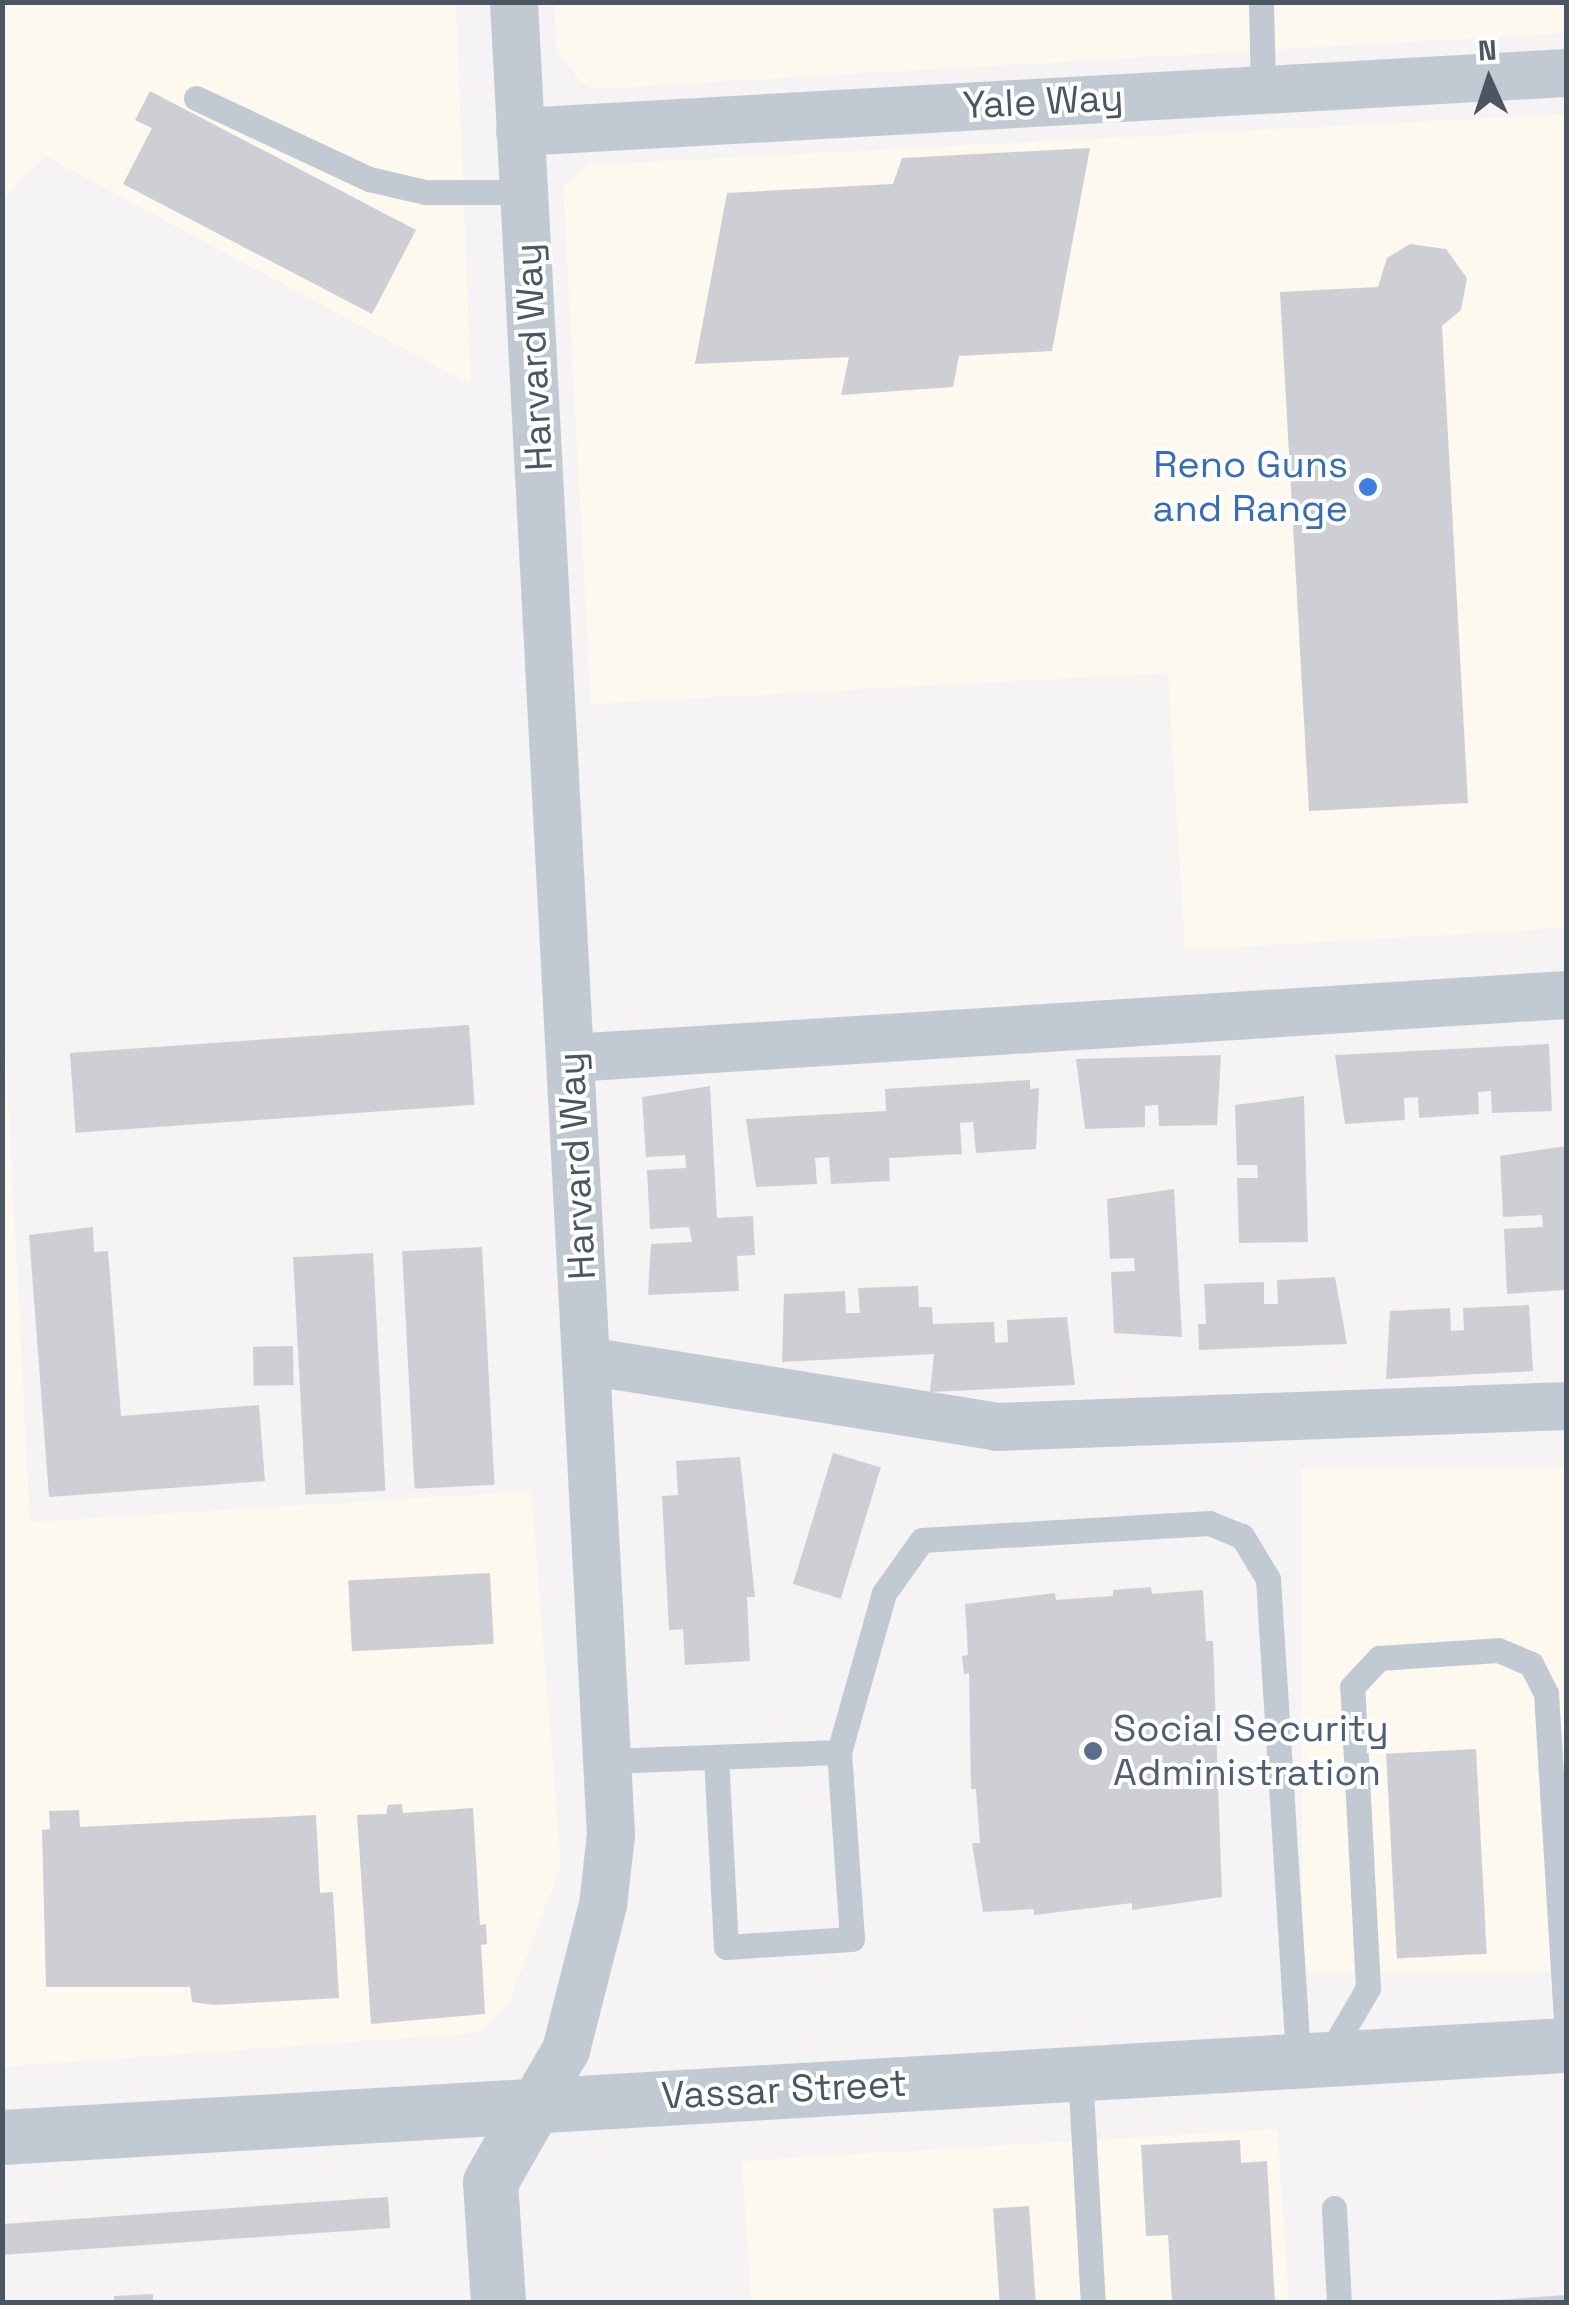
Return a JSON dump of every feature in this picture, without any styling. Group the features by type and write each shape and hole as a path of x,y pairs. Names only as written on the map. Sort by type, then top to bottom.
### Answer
{"street":[{"name":"Harvard Way","path":"498,2302 490,2182 566,2050 604,1905 611,1836 514,2"},
{"name":"Yale Way","path":"520,132 1566,73"},
{"path":"572,1058 1566,994"},
{"path":"587,1361 997,1428 1566,1406"},
{"name":"Vassar Street","path":"2,2137 1566,2045"}],"lane":[{"path":"1261,2 1263,90"},
{"path":"196,98 369,179 426,192 524,192"},
{"path":"716,1758 726,1947 852,1939 839,1752 884,1593 922,1540 1209,1523 1242,1536 1268,1578 1312,2060"},
{"path":"1312,2060 1368,1988 1352,1687 1379,1658 1498,1650 1531,1664 1546,1693 1566,2023"},
{"path":"607,1761 839,1752"},
{"path":"1080,2073 1093,2302"},
{"path":"1334,2208 1339,2302"}],"shaded area":[{"path":"1566,2 1566,33 594,89 580,82 557,49 554,3"},
{"path":"2,3 456,3 471,385 45,156 3,200"},
{"path":"1566,114 1566,928 1185,950 1168,673 591,704 563,186 588,165"},
{"path":"5,1039 30,1522 531,1491 561,1866 508,2006 477,2033 2,2067"},
{"path":"1302,1468 1566,1468 1566,1972 1302,1972"},
{"path":"1277,2129 1289,2302 751,2302 742,2161"}],"building":[{"path":"150,91 416,230 372,314 123,184 152,128 135,120"},
{"path":"1090,148 1052,351 959,356 953,387 841,395 849,357 695,364 727,193 893,184 902,158"},
{"path":"1410,244 1446,249 1467,278 1461,310 1442,326 1468,803 1309,811 1280,292 1378,287 1387,258"},
{"path":"469,1025 475,1105 76,1133 70,1053"},
{"path":"1549,1044 1552,1111 1492,1113 1491,1091 1478,1092 1479,1114 1419,1118 1418,1097 1404,1098 1405,1120 1345,1124 1335,1055"},
{"path":"1221,1055 1217,1125 1159,1126 1158,1105 1145,1106 1145,1127 1085,1129 1076,1059"},
{"path":"1030,1080 1030,1089 1039,1088 1036,1149 976,1153 973,1122 960,1123 962,1154 889,1158 890,1181 831,1184 829,1157 815,1158 817,1184 756,1187 746,1119 886,1111 885,1089"},
{"path":"710,1086 717,1218 753,1216 755,1255 737,1256 739,1291 648,1295 651,1244 692,1242 689,1227 650,1229 647,1170 686,1168 685,1155 646,1157 642,1097"},
{"path":"1304,1096 1308,1242 1239,1243 1237,1178 1258,1178 1257,1165 1237,1165 1235,1105"},
{"path":"1566,1146 1566,1290 1507,1294 1504,1229 1543,1227 1542,1215 1503,1217 1500,1156"},
{"path":"1174,1189 1182,1337 1114,1333 1111,1272 1135,1271 1134,1258 1110,1259 1107,1199"},
{"path":"93,1227 94,1252 108,1251 121,1416 259,1405 265,1481 49,1497 29,1235"},
{"path":"482,1247 494,1485 415,1489 402,1251"},
{"path":"373,1253 385,1491 306,1495 293,1257"},
{"path":"1335,1277 1347,1344 1199,1350 1198,1324 1206,1324 1204,1284 1264,1282 1264,1304 1278,1304 1277,1280"},
{"path":"918,1286 919,1307 932,1307 933,1324 994,1322 995,1343 1008,1342 1007,1320 1067,1317 1075,1385 930,1392 934,1354 782,1362 784,1294 845,1291 846,1313 860,1313 858,1288"},
{"path":"1529,1305 1533,1371 1386,1379 1390,1311 1450,1308 1451,1331 1464,1330 1463,1308"},
{"path":"293,1346 294,1385 254,1386 253,1347"},
{"path":"833,1453 881,1468 841,1599 793,1584"},
{"path":"740,1457 755,1597 747,1597 750,1661 685,1665 683,1629 669,1630 662,1496 678,1495 676,1461"},
{"path":"490,1573 494,1644 352,1651 348,1580"},
{"name":"Social Security Administration","path":"1151,1587 1152,1594 1203,1590 1206,1641 1213,1641 1222,1897 1132,1910 1132,1903 1034,1915 1034,1909 983,1912 972,1843 980,1843 976,1789 971,1789 969,1673 964,1674 962,1656 968,1655 965,1604 1055,1593 1056,1600 1113,1596 1113,1590"},
{"path":"1476,1749 1487,1954 1397,1958 1386,1754"},
{"path":"402,1804 403,1813 473,1808 480,1925 486,1924 487,1944 481,1945 485,2014 371,2024 357,1815 386,1814 388,1805"},
{"path":"79,1810 80,1827 316,1815 320,1893 333,1892 339,1998 214,2005 192,2002 190,1987 46,1987 42,1830 50,1829 49,1811"},
{"path":"1240,2140 1241,2163 1267,2161 1275,2302 1172,2302 1168,2235 1146,2236 1141,2145"},
{"path":"388,2197 390,2228 5,2255 3,2224"},
{"path":"1029,2206 1036,2302 1000,2302 993,2209"},
{"path":"153,2294 153,2302 114,2302 114,2296"},
{"path":"1566,2295 1566,2302 1498,2302 1498,2300"}],"place":[{"name":"Reno Guns and Range","path":"1368,487"},
{"name":"Social Security Administration","path":"1093,1751"}]}
